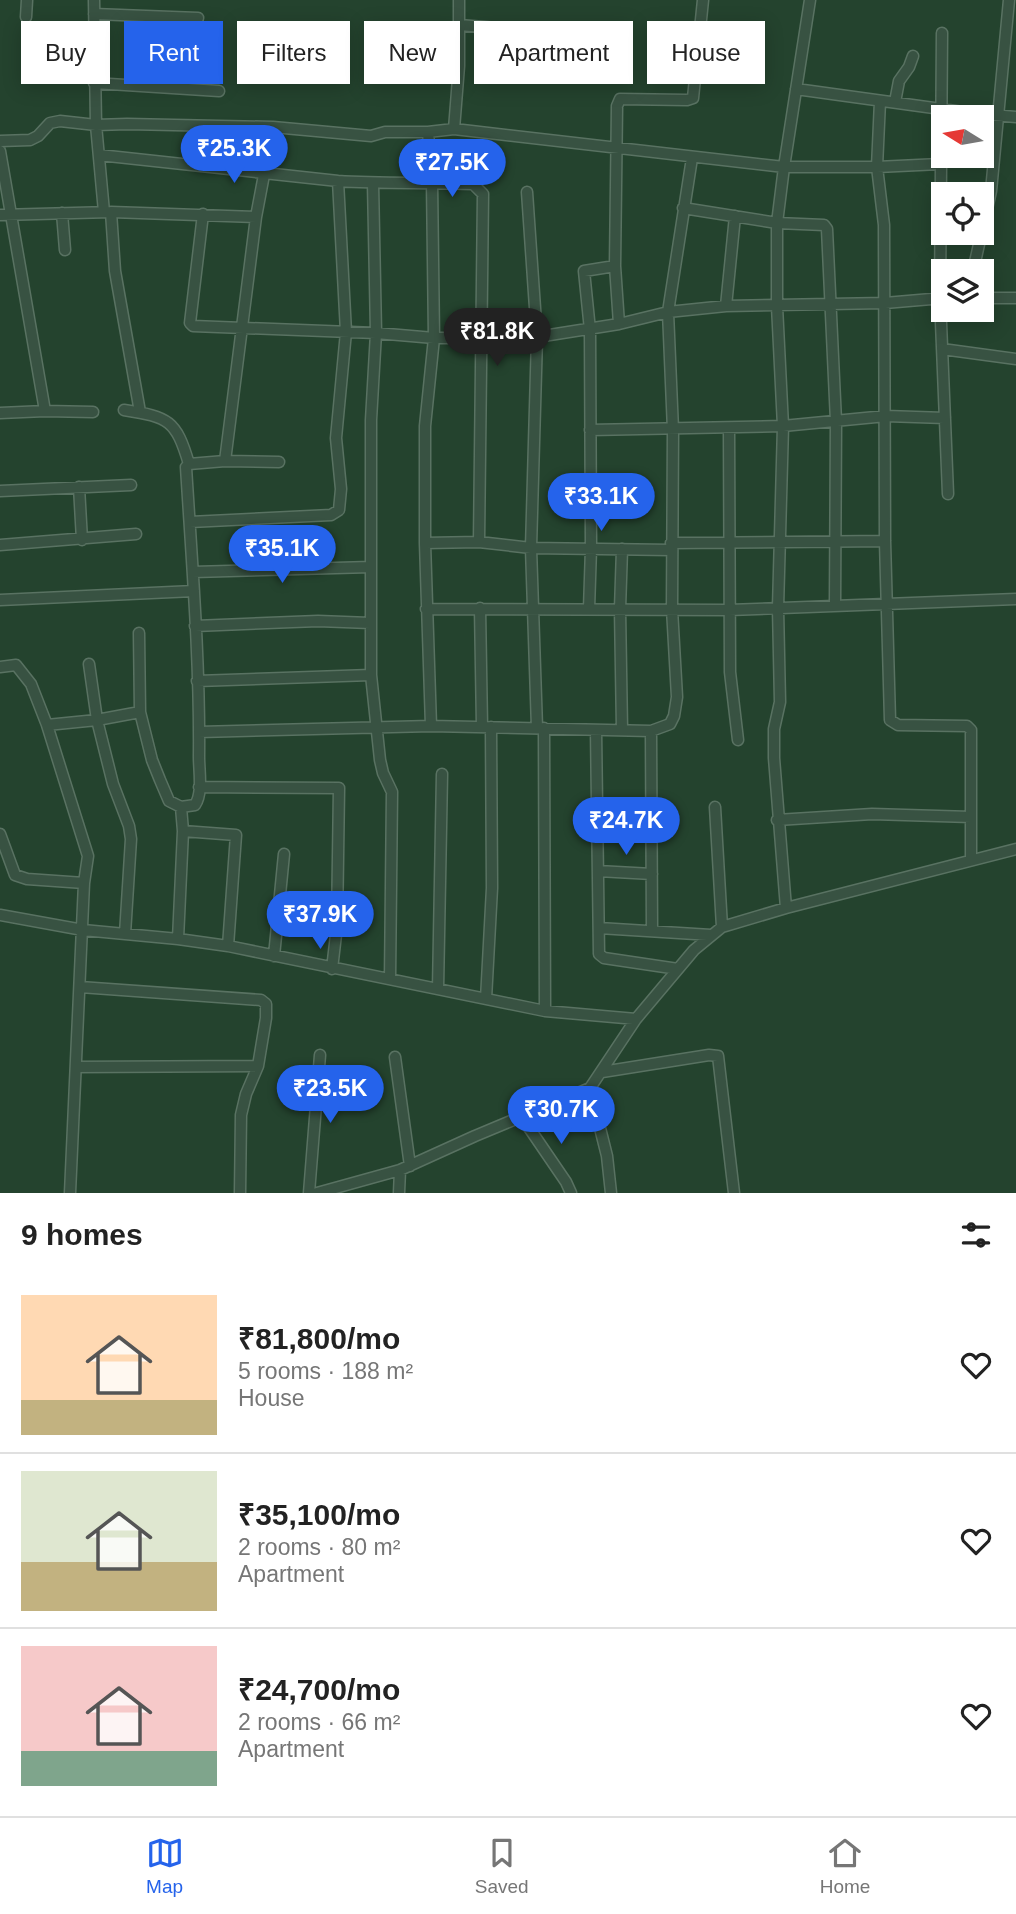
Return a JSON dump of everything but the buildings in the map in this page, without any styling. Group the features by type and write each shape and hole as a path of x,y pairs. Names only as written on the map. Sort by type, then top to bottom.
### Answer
{"street":[{"path":"26,17 27,0"},
{"path":"94,0 94,21"},
{"path":"458,0 459,21"},
{"path":"620,324 615,266 614,146 617,106 620,99 693,98 703,0"},
{"path":"786,908 777,820 774,748 774,729 780,702 778,608 783,426 777,306 778,223 783,167 810,0"},
{"path":"976,259 990,191 1011,3"},
{"path":"94,14 198,18"},
{"path":"942,33 942,105"},
{"path":"895,102 899,81 913,55"},
{"path":"94,84 99,155 115,271 140,412"},
{"path":"110,84 219,91"},
{"path":"454,129 458,84"},
{"path":"796,89 931,107"},
{"path":"880,101 877,167 884,225 885,541 890,720 898,725 967,726 971,730 971,860"},
{"path":"994,115 1016,117"},
{"path":"0,141 30,140 38,136 50,123 60,121 96,125 273,127 371,136 385,132 454,129 783,167 931,164"},
{"path":"225,461 256,217 273,127"},
{"path":"428,132 432,182 434,338 425,426 425,543 431,726"},
{"path":"0,151 5,215 45,411"},
{"path":"99,155 338,181 432,182 478,186 484,194 479,542"},
{"path":"200,732 431,726 651,731 670,724 677,698 672,609 673,430 668,312 692,158"},
{"path":"940,168 941,259"},
{"path":"190,522 331,514 339,510 341,489 336,438 346,332 338,181"},
{"path":"373,183 376,333 371,420 371,675 378,746 383,773 392,792 390,979"},
{"path":"527,192 537,337 531,548 540,728 545,1011"},
{"path":"683,208 778,223 824,225 827,229 836,421 835,605"},
{"path":"5,215 107,212 256,217"},
{"path":"62,213 65,250"},
{"path":"203,214 190,323 193,326 376,333 434,338 537,337 590,330 668,312 726,306 885,303 931,299"},
{"path":"726,306 735,216"},
{"path":"589,609 590,330 584,271 615,266"},
{"path":"994,298 1016,298"},
{"path":"942,322 948,494"},
{"path":"942,349 1016,359"},
{"path":"124,410 165,419 172,424 181,438 189,464 186,467 200,732 199,786 195,805 181,807 169,801 152,760 140,712 139,634"},
{"path":"0,413 93,412"},
{"path":"590,430 783,426 886,416 945,418"},
{"path":"729,428 730,672 738,740"},
{"path":"189,464 225,461 279,462"},
{"path":"0,491 131,485"},
{"path":"79,487 82,540"},
{"path":"0,545 135,534"},
{"path":"425,543 479,542 531,548 622,549 730,543 885,541"},
{"path":"622,549 622,730"},
{"path":"193,572 371,567"},
{"path":"0,600 194,591"},
{"path":"426,609 729,610 1016,599"},
{"path":"480,608 492,888 486,999"},
{"path":"195,626 318,621 370,623"},
{"path":"89,664 97,720 113,784 129,826 131,839 125,934"},
{"path":"0,667 16,665 31,684 47,725 88,856 84,883 70,1193"},
{"path":"197,681 371,675"},
{"path":"47,725 140,712"},
{"path":"596,730 598,928 601,957 678,969"},
{"path":"651,731 652,931"},
{"path":"438,989 442,774"},
{"path":"199,786 340,788 337,926 332,969"},
{"path":"178,939 183,831 181,807"},
{"path":"715,807 722,927"},
{"path":"777,820 872,814 971,817"},
{"path":"183,831 236,835 228,946"},
{"path":"0,834 15,875 27,879 84,883"},
{"path":"317,1193 405,1168 590,1087 636,1019 694,950 722,927 1016,849"},
{"path":"274,956 284,854"},
{"path":"598,872 652,874"},
{"path":"0,915 83,930 228,946 545,1011 636,1019"},
{"path":"598,928 711,934"},
{"path":"80,987 261,1000 266,1004 258,1066 246,1094 241,1115 240,1193"},
{"path":"309,1193 320,1055"},
{"path":"602,1072 709,1055 718,1056 734,1193"},
{"path":"395,1057 405,1168 399,1193"},
{"path":"76,1067 258,1066"},
{"path":"590,1087 607,1156 611,1193"},
{"path":"521,1116 571,1193"}]}
